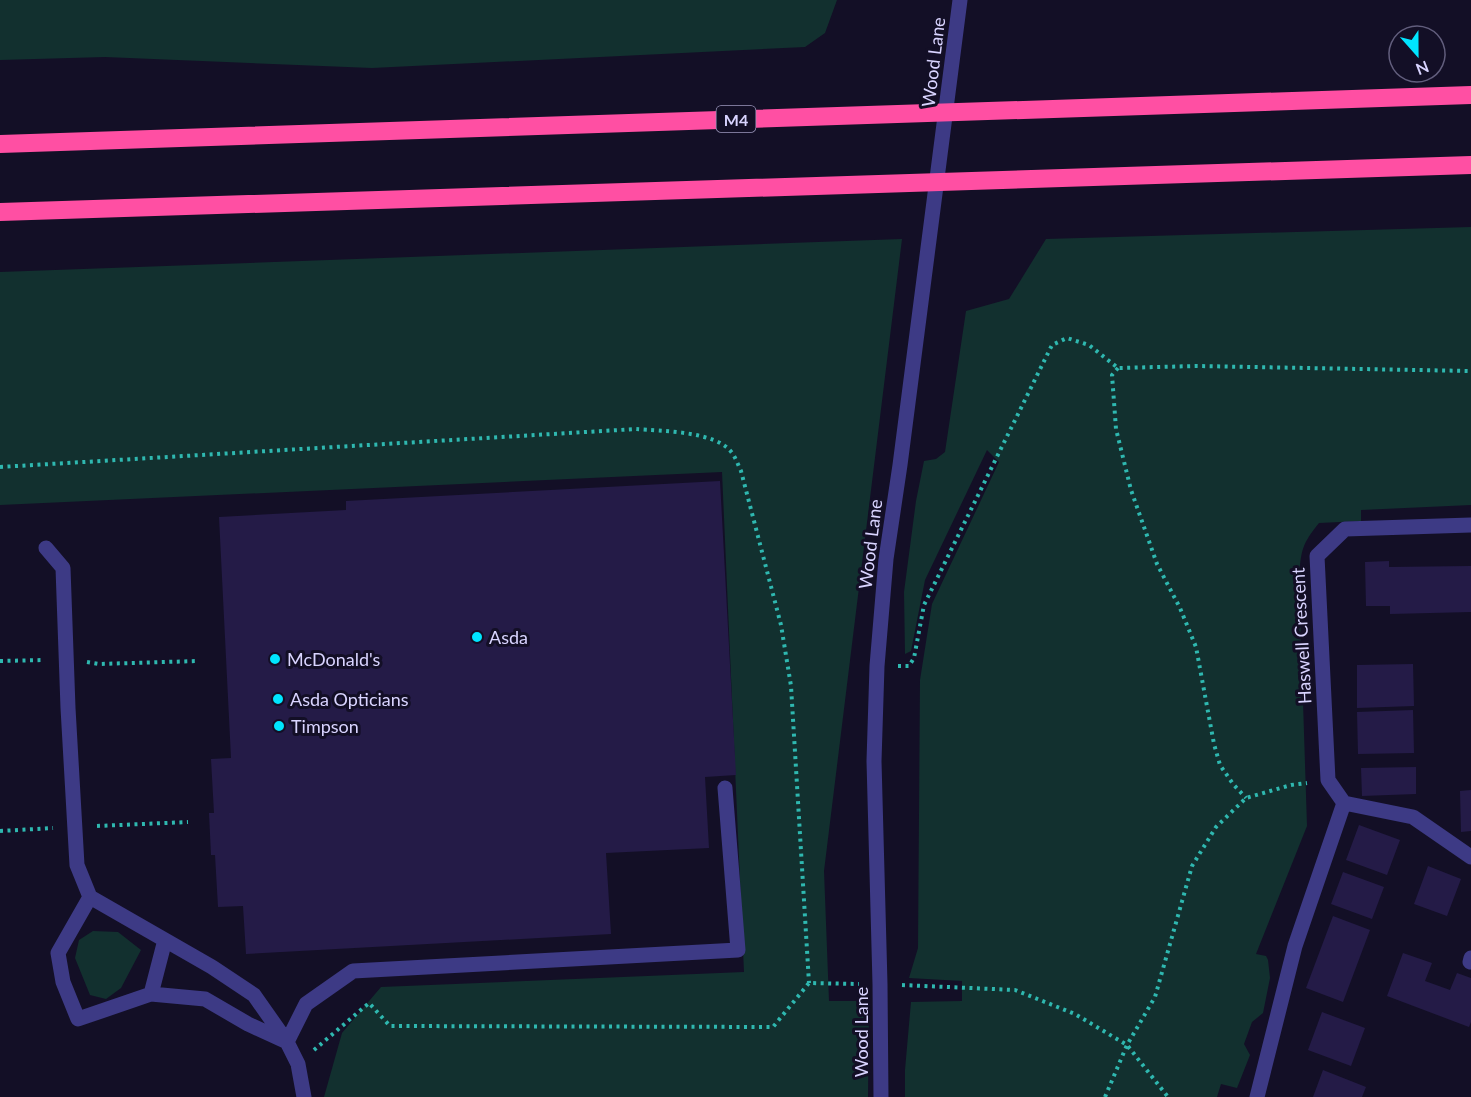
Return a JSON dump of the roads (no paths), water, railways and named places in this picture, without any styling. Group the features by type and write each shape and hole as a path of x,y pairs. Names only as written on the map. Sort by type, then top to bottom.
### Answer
{"highway":[{"name":"M4","path":"0,144 1471,95"},
{"path":"0,212 1471,165"}],"street":[{"name":"Wood Lane","path":"881,1097 874,761 877,666 886,559 960,2"},
{"name":"Haswell Crescent","path":"1344,803 1328,780 1317,556 1344,529 1471,525"},
{"path":"46,548 63,568 77,864 90,897 212,967 254,995 287,1042 297,1064 304,1097"},
{"path":"287,1042 306,1004 353,970 738,950 725,788"},
{"path":"1257,1097 1294,946 1344,803 1413,817 1471,857"},
{"path":"90,897 58,953 63,982 78,1019 151,994 205,999 248,1024 287,1042"},
{"path":"151,994 165,940"}],"place":[{"name":"Asda","path":"477,637"},
{"name":"McDonald's","path":"275,659"},
{"name":"Asda Opticians","path":"278,699"},
{"name":"Timpson","path":"279,726"}]}
